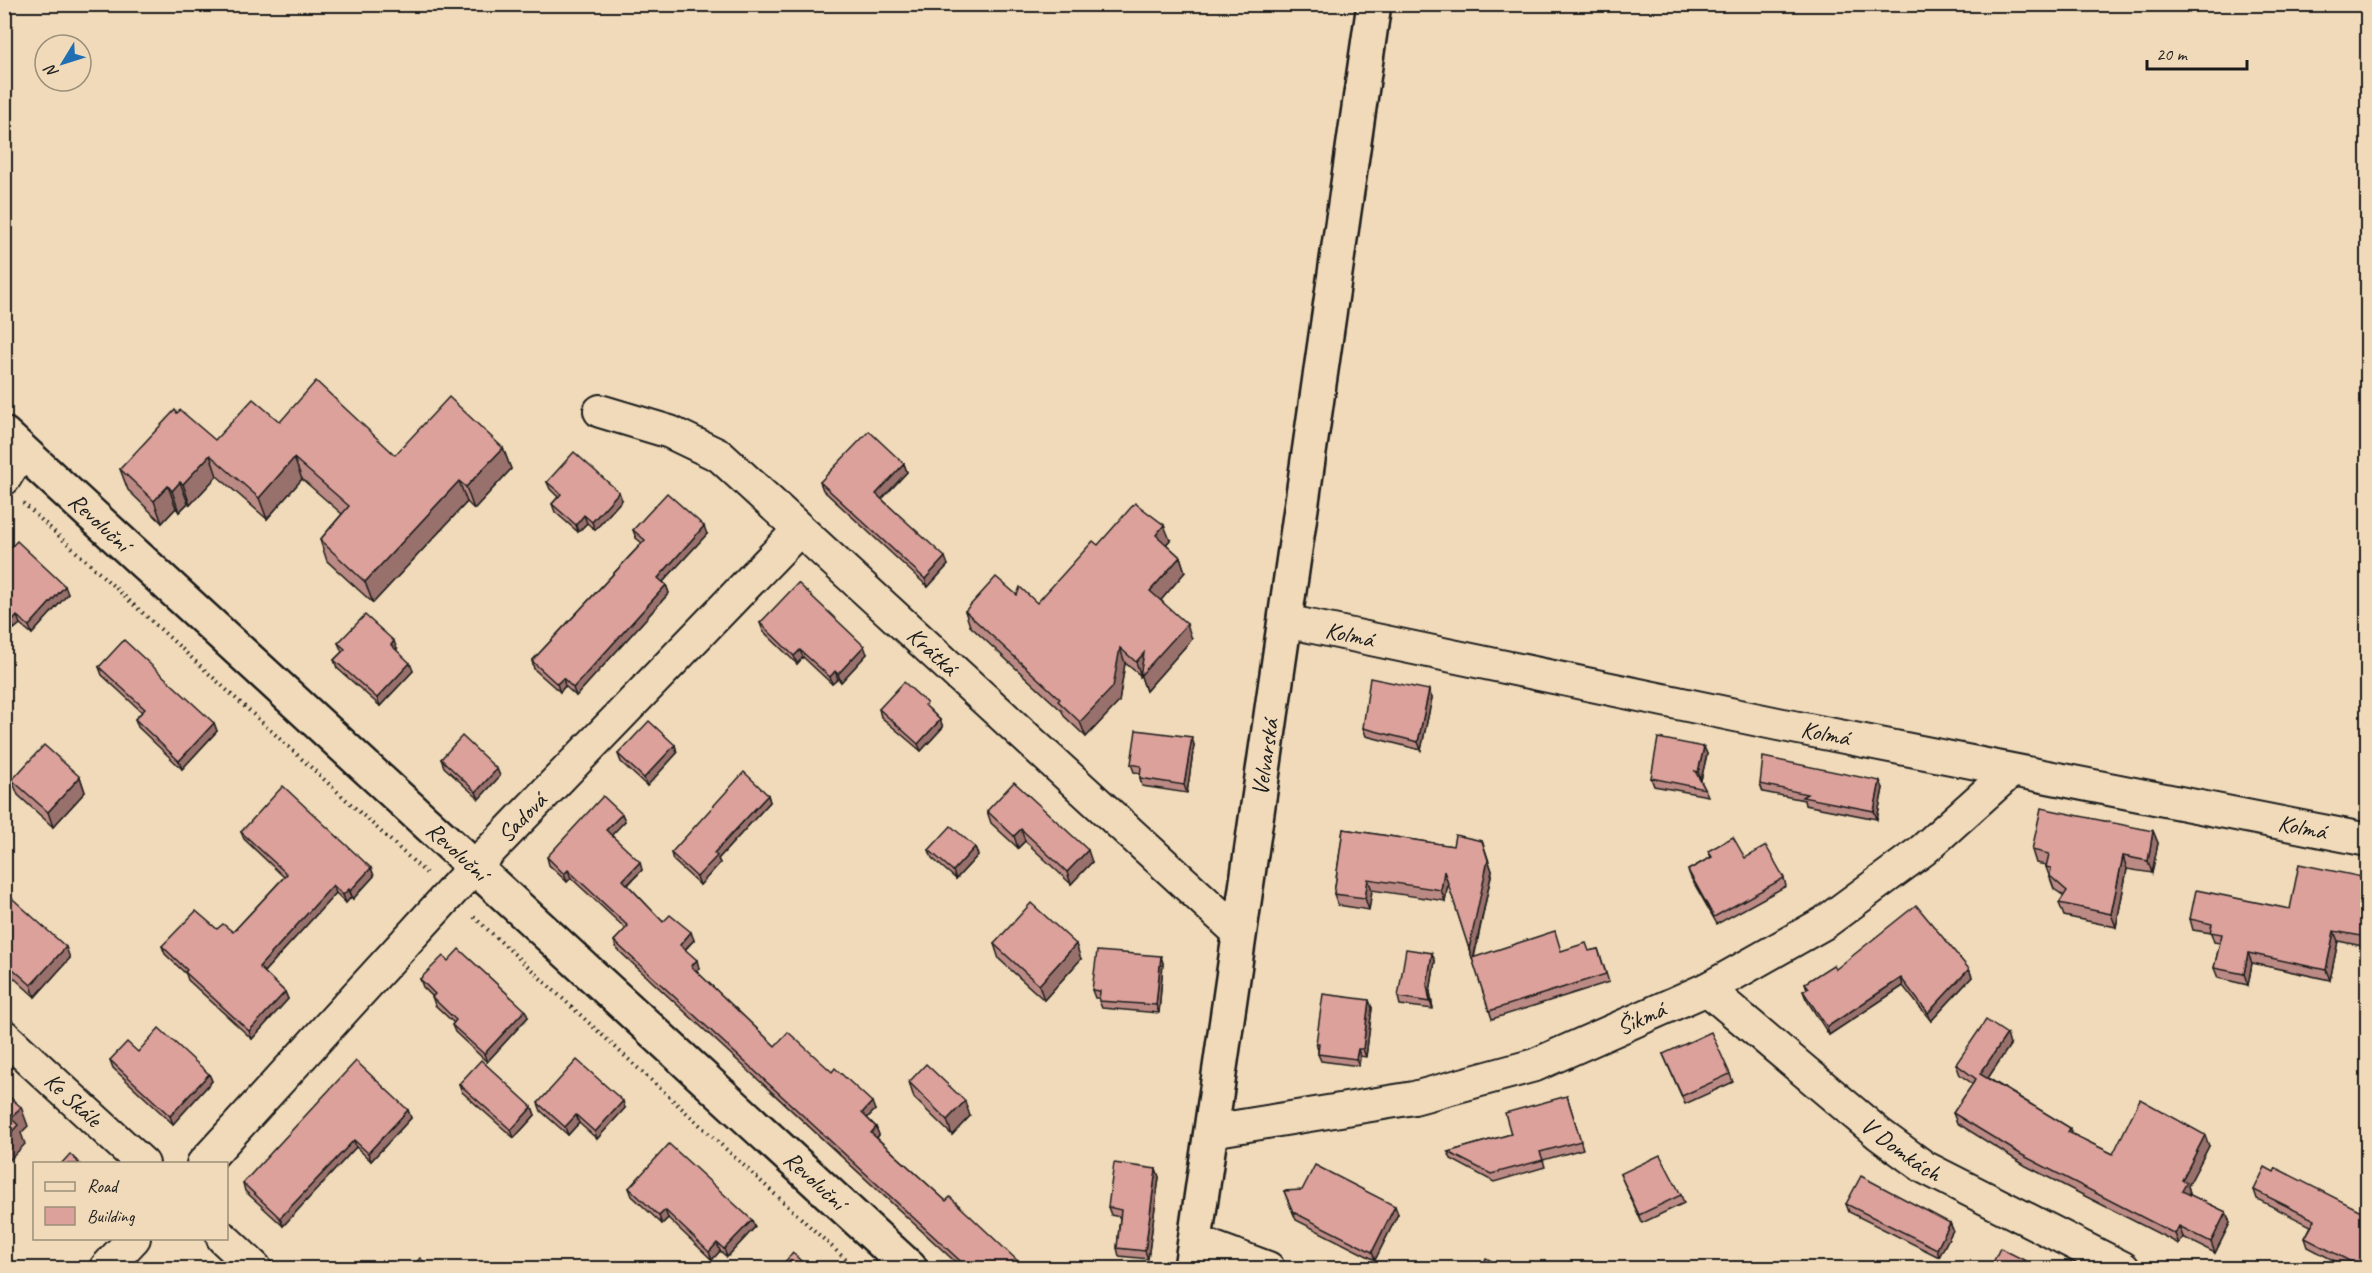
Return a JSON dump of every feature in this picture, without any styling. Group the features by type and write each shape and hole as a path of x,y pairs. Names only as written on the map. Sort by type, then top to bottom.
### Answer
{"main road":[{"name":"Velvarská","path":"1193,1255 1374,4"},
{"name":"Revoluční","path":"13,442 910,1269"}],"street":[{"name":"Krátká","path":"600,411 670,432 720,456 1239,933"},
{"path":"4,479 13,442"},
{"name":"Sadová","path":"205,1162 475,866 799,530"},
{"name":"Kolmá","path":"1285,621 2012,771 2367,840"},
{"name":"Šikmá","path":"1211,1131 1414,1098 1535,1065 1707,989 1824,923 1923,850 2012,771"},
{"name":"V Domkách","path":"1707,989 1879,1134 1924,1167 2123,1269"},
{"name":"Ke Skále","path":"4,1036 141,1162"},
{"path":"106,1269 133,1240"},
{"path":"224,1240 255,1269"},
{"path":"1193,1255 1268,1269"}],"building":[{"path":"316,381 395,455 449,397 503,448 466,487 459,481 365,582 320,540 349,506 294,458 259,498 210,455 183,484 180,482 172,491 168,486 154,501 120,469 175,410 177,413 180,410 215,440 253,399 280,422"},
{"path":"869,431 904,464 876,494 945,557 925,579 820,482"},
{"path":"574,452 619,492 592,522 584,515 576,525 552,504 561,494 547,482"},
{"path":"667,493 704,526 658,578 666,585 573,688 563,678 557,684 532,661 645,540 633,530"},
{"path":"1135,503 1164,525 1156,535 1180,557 1150,591 1187,624 1140,676 1144,653 1136,662 1120,648 1113,687 1080,722 1058,701 1060,699 965,611 996,577 1017,595 1020,587 1037,603 1093,541 1098,545"},
{"path":"17,541 65,586 29,626 17,616 12,622 4,615 4,554"},
{"path":"798,583 864,646 838,674 835,671 830,677 800,650 794,656 760,623"},
{"path":"365,615 394,641 391,645 410,663 377,698 334,660 345,649 338,643"},
{"path":"124,640 214,723 179,761 135,719 145,709 99,667"},
{"path":"1370,678 1429,690 1418,742 1363,728"},
{"path":"904,682 927,703 925,705 940,720 918,744 879,709"},
{"path":"649,721 675,745 644,778 618,754"},
{"path":"1136,730 1192,737 1184,785 1140,778 1141,766 1131,764"},
{"path":"462,736 497,769 476,792 441,759"},
{"path":"1658,738 1704,747 1698,772 1695,771 1705,789 1651,778"},
{"path":"44,745 80,777 48,812 12,780"},
{"path":"1763,757 1880,781 1874,811 1802,797 1807,794 1760,784"},
{"path":"744,772 768,795 714,853 717,856 697,877 671,853"},
{"path":"1014,782 1088,850 1067,872 1021,829 1014,836 987,811"},
{"path":"283,786 371,868 350,891 349,889 343,895 333,885 259,967 285,992 249,1031 185,972 187,970 162,946 196,911 217,929 223,924 233,932 287,874 241,832"},
{"path":"603,796 622,814 606,830 640,862 623,880 663,922 670,915 691,932 680,945 697,960 691,966 775,1046 788,1032 832,1072 835,1068 872,1102 862,1113 876,1127 871,1133 946,1201 950,1197 1021,1264 1017,1269 969,1269 614,941 628,926 568,870 564,874 547,857"},
{"path":"2041,808 2153,831 2148,861 2123,856 2111,914 2059,903 2067,891 2050,876 2051,868 2046,867 2049,854 2032,850"},
{"path":"951,826 975,847 953,871 929,850"},
{"path":"1343,829 1453,846 1455,835 1482,841 1488,860 1469,949 1444,871 1441,890 1368,879 1365,898 1334,894"},
{"path":"1733,837 1745,858 1766,846 1784,878 1714,917 1688,870 1712,857 1708,851"},
{"path":"2299,864 2367,878 2367,937 2334,931 2326,970 2248,953 2244,974 2214,968 2222,934 2210,932 2212,924 2190,919 2196,890 2290,909"},
{"path":"4,891 66,947 31,985 4,961"},
{"path":"1031,903 1076,944 1039,985 994,944"},
{"path":"1916,905 1969,969 1928,1013 1901,978 1827,1027 1803,991 1809,988 1805,983 1833,965 1836,969"},
{"path":"1555,931 1561,951 1586,943 1589,951 1598,949 1606,974 1489,1011 1472,958"},
{"path":"459,949 525,1010 484,1054 452,1025 456,1020 432,997 435,994 420,979 443,956 448,961"},
{"path":"1406,949 1432,953 1427,985 1430,1002 1398,997"},
{"path":"1097,951 1161,956 1156,1005 1099,1001 1100,991 1092,990"},
{"path":"1323,994 1369,1000 1363,1049 1358,1049 1356,1059 1318,1054 1319,1043 1316,1043"},
{"path":"1986,1020 2007,1034 1980,1074 2070,1128 2068,1132 2113,1154 2140,1099 2205,1135 2182,1180 2187,1182 2182,1191 2226,1212 2211,1242 2179,1226 2175,1234 2022,1155 1953,1113 1976,1079 1956,1064"},
{"path":"159,1028 209,1074 170,1116 110,1060 127,1042 138,1052"},
{"path":"1711,1032 1730,1074 1682,1096 1663,1054"},
{"path":"481,1060 532,1107 511,1130 459,1084"},
{"path":"577,1060 623,1101 595,1132 576,1115 565,1127 538,1103"},
{"path":"356,1061 408,1110 368,1153 354,1140 280,1218 243,1183"},
{"path":"926,1064 965,1101 947,1120 909,1082"},
{"path":"4,1092 21,1107 11,1118 18,1125 4,1140"},
{"path":"1567,1096 1581,1141 1540,1152 1543,1160 1491,1174 1448,1152 1511,1134 1505,1113"},
{"path":"669,1144 752,1220 724,1249 717,1243 709,1252 665,1210 659,1216 629,1188"},
{"path":"70,1154 78,1162 63,1162"},
{"path":"1660,1155 1681,1195 1639,1215 1620,1174"},
{"path":"1114,1163 1156,1169 1145,1251 1117,1248 1121,1210 1108,1207"},
{"path":"1315,1165 1395,1206 1372,1252 1293,1212 1284,1191 1302,1190"},
{"path":"2265,1167 2274,1172 2276,1168 2367,1214 2367,1269 2305,1238 2315,1220 2254,1190"},
{"path":"1861,1176 1950,1223 1937,1249 1846,1204"},
{"path":"2000,1248 2042,1269 1990,1269"},
{"path":"793,1253 809,1269 778,1269"},
{"path":"420,1258 431,1269 410,1269"},
{"path":"1486,1258 1506,1269 1481,1269"}]}
